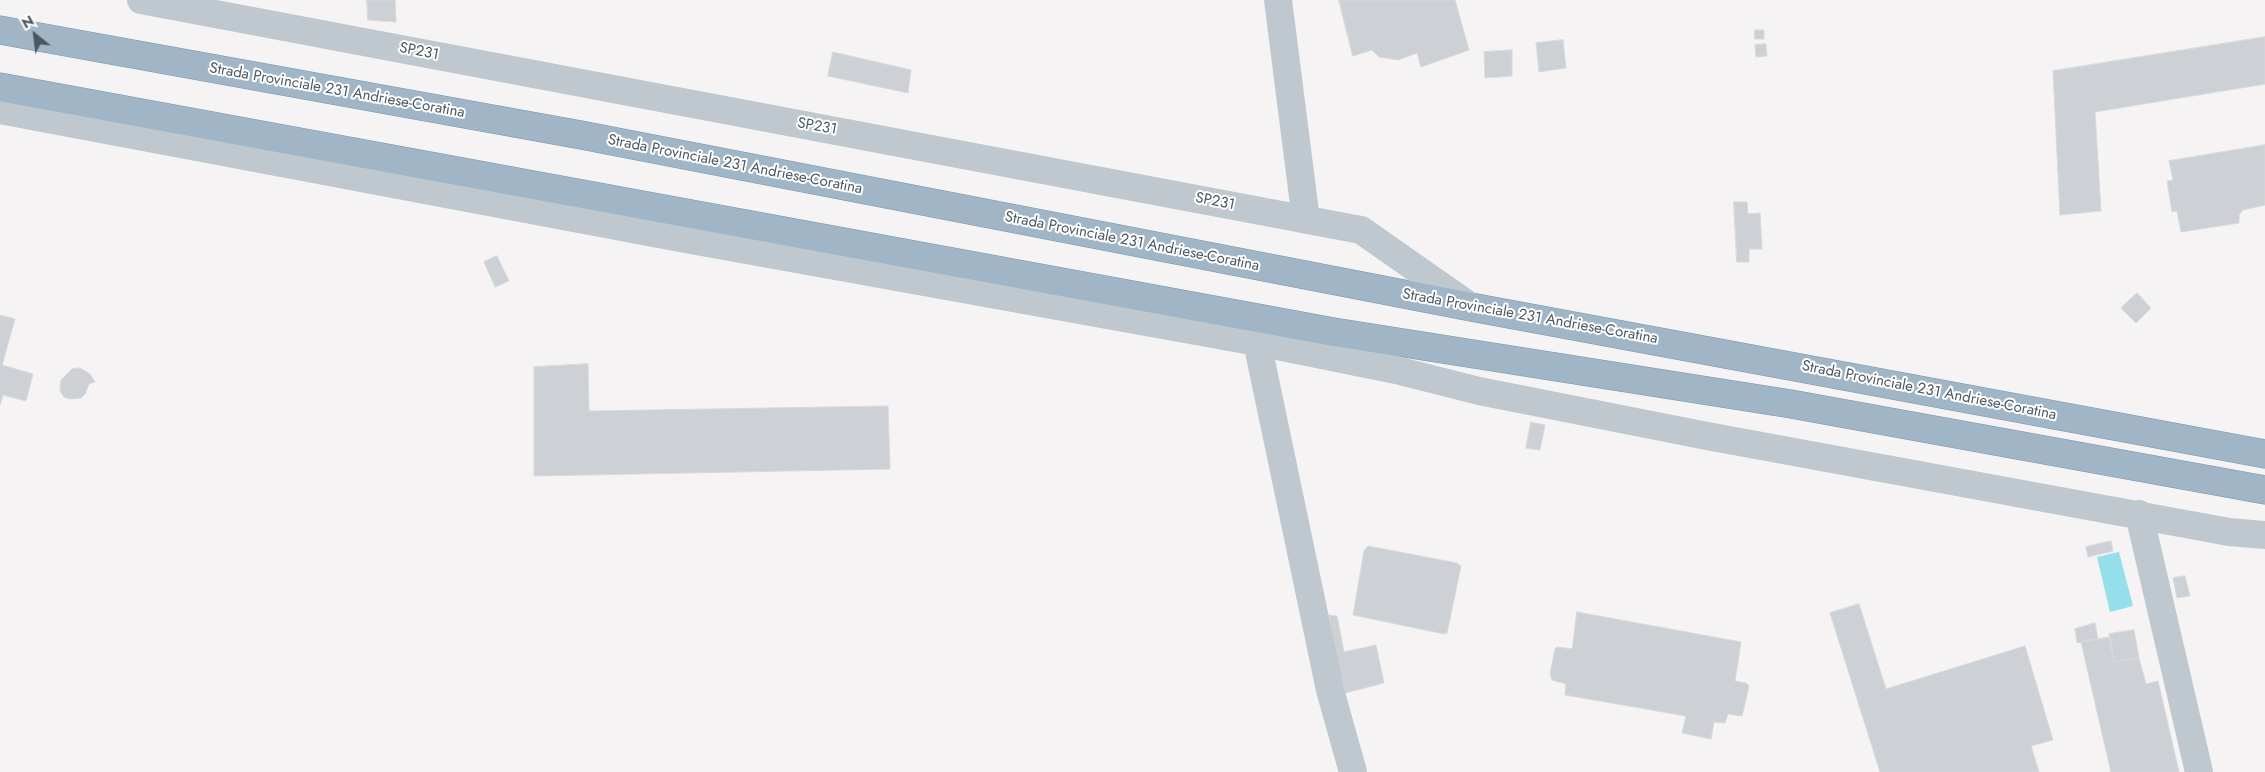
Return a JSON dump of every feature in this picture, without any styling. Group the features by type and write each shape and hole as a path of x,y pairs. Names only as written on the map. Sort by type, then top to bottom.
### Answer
{"highway":[{"name":"Strada Provinciale 231 Andriese-Coratina","path":"0,30 581,135 1471,307 2265,454"},
{"path":"0,87 1334,332 1791,404 2265,490"}],"street":[{"name":"SP231","path":"141,0 1361,230 1471,307"},
{"path":"1278,0 1306,220"},
{"path":"0,110 680,238 1257,342 1396,370 1478,391 1707,436 2229,532 2265,535"},
{"path":"1257,342 1330,690 1353,772"},
{"path":"2139,514 2199,772"}],"water":[{"path":"2119,552 2133,606 2110,612 2097,557"}],"building":[{"path":"367,0 395,0 396,22 368,20"},
{"path":"1339,0 1455,0 1469,50 1421,67 1417,53 1398,60 1379,57 1372,50 1353,56"},
{"path":"1755,30 1764,30 1764,39 1755,39"},
{"path":"2265,37 2265,84 2095,112 2101,211 2060,215 2053,71"},
{"path":"1563,40 1566,68 1539,72 1536,43"},
{"path":"1766,44 1767,56 1756,57 1755,45"},
{"path":"1512,50 1512,76 1485,78 1484,52"},
{"path":"833,52 911,70 908,93 828,76"},
{"path":"2265,145 2265,205 2243,210 2239,215 2239,223 2181,232 2177,211 2172,212 2167,181 2173,180 2169,161"},
{"path":"1734,202 1747,202 1748,214 1760,213 1762,249 1749,249 1749,262 1737,262"},
{"path":"497,256 509,281 495,287 484,262"},
{"path":"2137,293 2151,308 2136,323 2121,308"},
{"path":"0,315 15,319 2,365 33,374 26,401 3,395 0,405"},
{"path":"588,364 589,411 888,406 890,469 534,476 534,367"},
{"path":"80,368 90,374 95,382 89,384 81,398 70,399 64,397 60,391 61,380 72,369"},
{"path":"1531,422 1545,425 1540,450 1526,448"},
{"path":"2111,541 2113,551 2088,557 2086,547"},
{"path":"1368,546 1457,563 1461,566 1447,633 1444,634 1353,615 1364,551"},
{"path":"2185,576 2190,596 2177,598 2173,578"},
{"path":"1859,604 1886,689 2025,646 2053,740 2031,746 2039,772 1880,772 1830,613"},
{"path":"1577,612 1741,642 1735,681 1746,683 1749,686 1742,716 1728,714 1725,723 1714,722 1711,739 1682,733 1686,716 1565,695 1566,684 1552,680 1550,674 1555,649 1557,647 1572,649"},
{"path":"1329,615 1337,616 1344,652 1376,645 1384,683 1345,693 1338,669"},
{"path":"2095,623 2098,639 2077,643 2075,629"},
{"path":"2134,630 2139,658 2114,662 2109,634"},
{"path":"2110,637 2114,662 2139,658 2146,684 2158,681 2179,772 2111,772 2081,642"}]}
